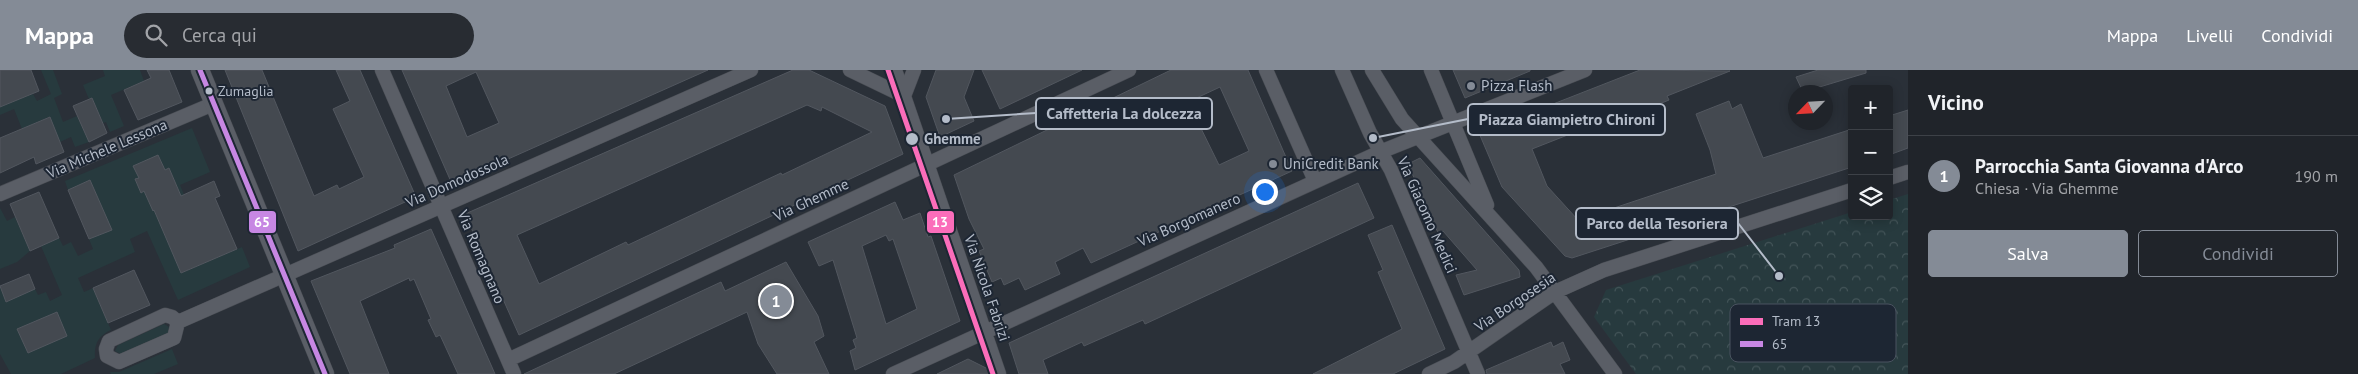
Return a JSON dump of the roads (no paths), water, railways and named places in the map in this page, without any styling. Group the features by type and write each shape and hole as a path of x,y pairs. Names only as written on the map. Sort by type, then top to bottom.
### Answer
{"street":[{"path":"200,70 324,374"},
{"name":"Via Romagnano","path":"382,70 514,374"},
{"name":"Via Domodossola","path":"178,322 751,70"},
{"path":"850,70 904,96 914,70"},
{"name":"Via Nicola Fabrizi","path":"895,70 999,374"},
{"name":"Via Ghemme","path":"508,360 1129,70"},
{"path":"1266,70 1315,181"},
{"name":"Via Giacomo Medici","path":"1342,70 1380,152 1391,170 1478,374"},
{"name":"Via Giacomo Medici","path":"1372,70 1402,119 1491,214"},
{"path":"1430,70 1491,214 1555,292 1615,374"},
{"name":"Via Borgomanero","path":"893,374 1380,152 1585,70"},
{"name":"Via Michele Lessona","path":"0,194 213,104"},
{"path":"1893,177 1908,172"},
{"name":"Via Borgosesia","path":"1428,374 1468,352 1555,292 1604,270 1848,191"},
{"path":"165,315 172,316 178,322 174,338 119,362 107,356 106,349 109,341 165,315"}],"tram line":[{"name":"13","path":"888,70 993,374"}],"place":[{"name":"Pizza Flash","path":"1471,86"},
{"name":"Zumaglia","path":"209,91"},
{"name":"Caffetteria La dolcezza","path":"946,119"},
{"name":"Piazza Giampietro Chironi","path":"1373,138"},
{"name":"Ghemme","path":"912,139"},
{"name":"UniCredit Bank","path":"1273,164"},
{"name":"Parco della Tesoriera","path":"1779,276"},
{"name":"Parrocchia Santa Giovanna d'Arco","path":"776,301"}]}
